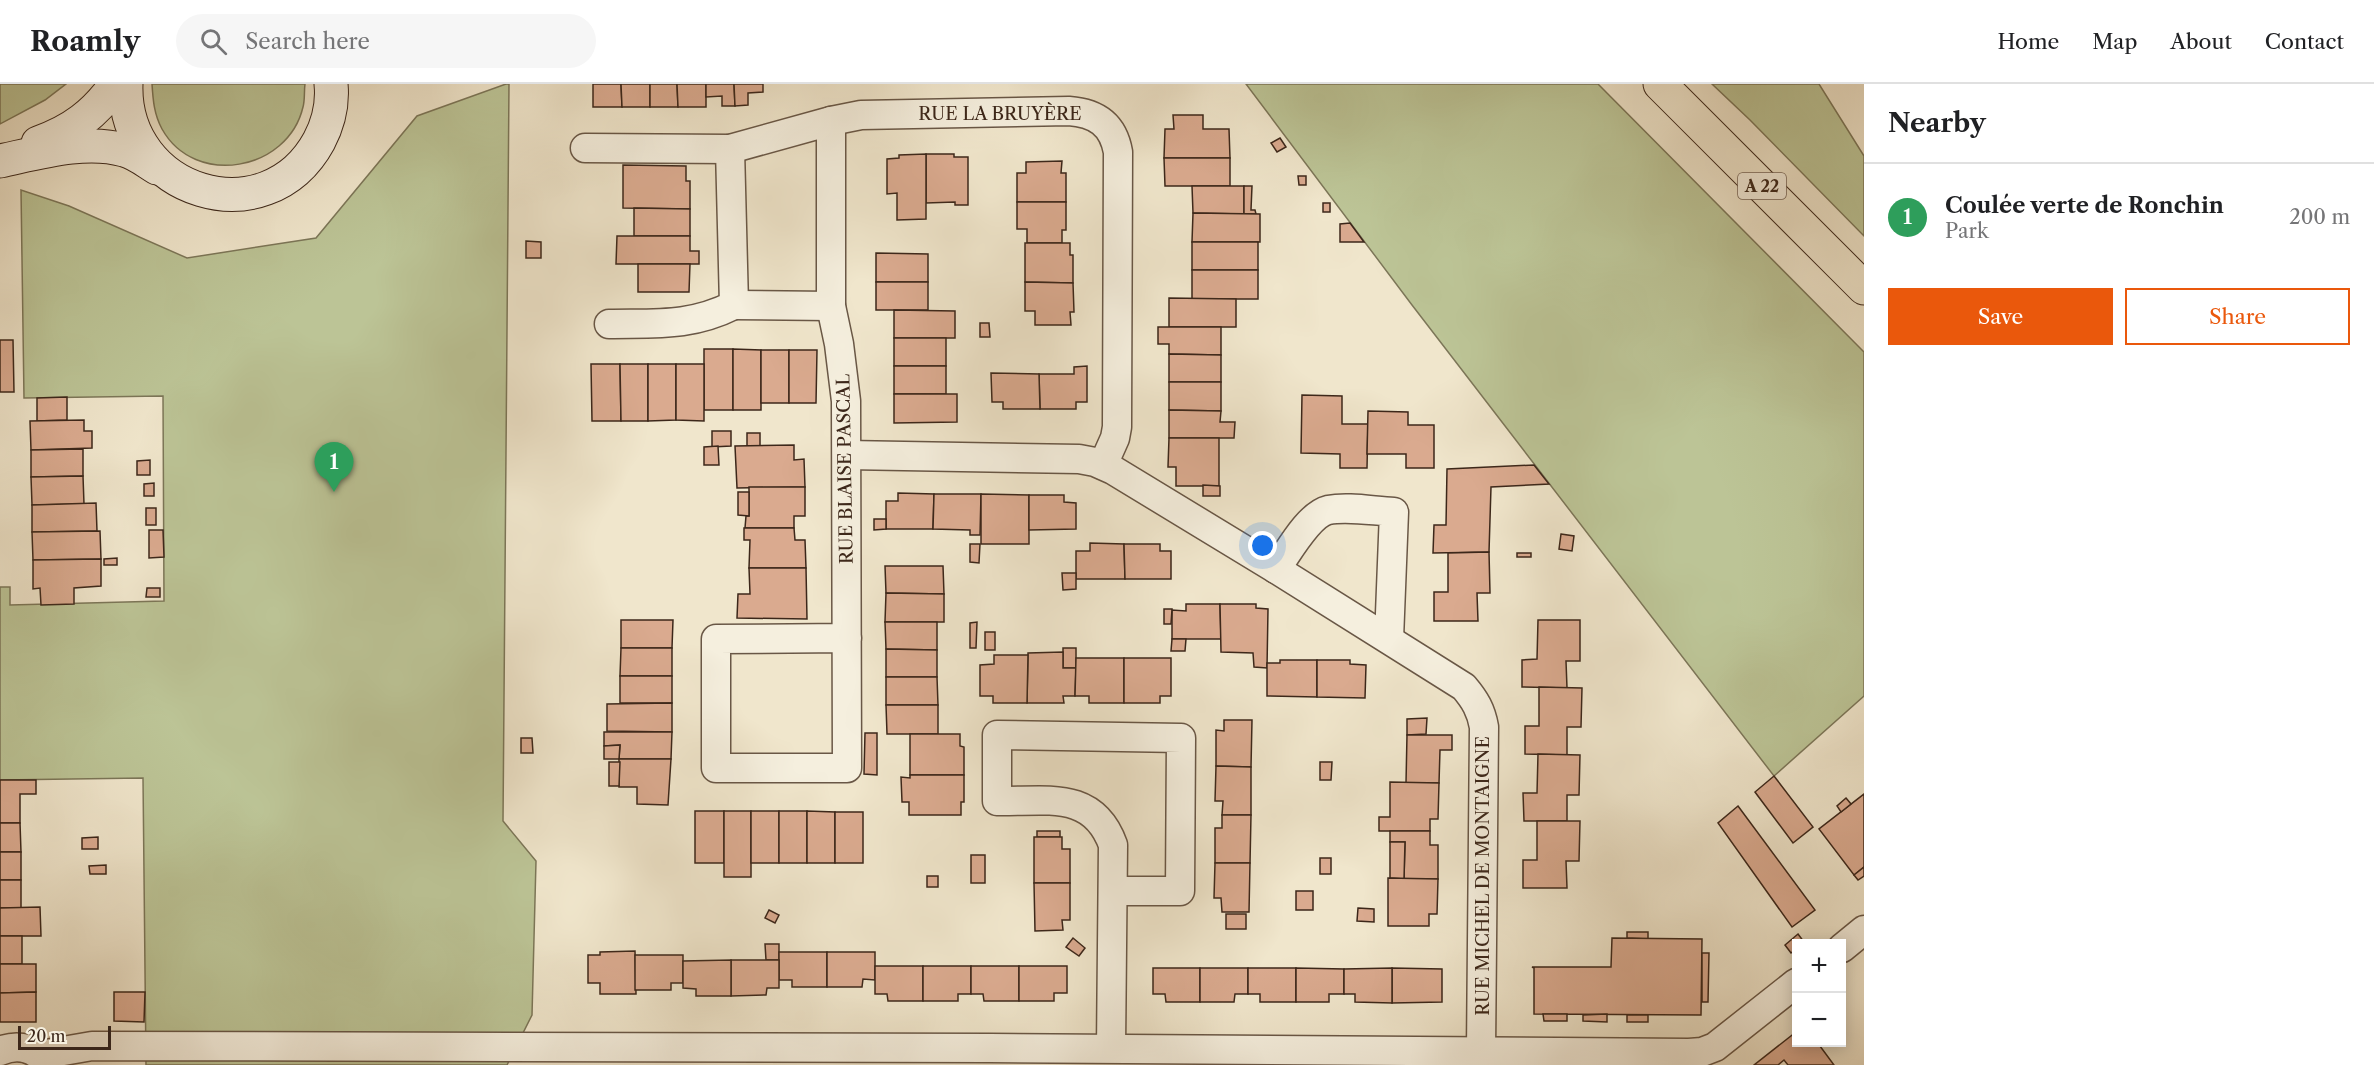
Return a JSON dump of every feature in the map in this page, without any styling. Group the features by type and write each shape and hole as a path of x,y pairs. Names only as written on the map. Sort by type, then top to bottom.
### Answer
{"highway":[{"name":"A 22","path":"1660,84 1864,288"}],"street":[{"path":"0,161 77,126 104,102 116,84"},
{"path":"126,84 128,111 137,138 144,150 163,171"},
{"path":"324,131 331,103 331,84"},
{"path":"0,161 67,148 106,147 125,150 188,186 217,194 231,195 261,190 287,177 309,157 355,84"},
{"name":"RUE LA BRUYÈRE","path":"585,148 730,149 831,121 881,114 1069,111 1094,115 1111,129 1116,139 1118,152 1117,427 1115,438 1103,465"},
{"name":"RUE BLAISE PASCAL","path":"831,121 831,306 844,373 847,455 847,638 847,768 716,768 716,639 847,638"},
{"path":"730,149 734,305"},
{"path":"609,324 690,321 712,316 734,305 831,306"},
{"name":"RUE MICHEL DE MONTAIGNE","path":"847,455 1079,459 1103,465 1276,569 1464,687 1481,712 1484,728 1481,1051"},
{"path":"1276,569 1308,524 1328,510 1394,512 1389,639"},
{"path":"1111,1048 1113,845 1108,830 1085,807 1068,802 997,801 997,735 1181,738 1179,891 1113,891"},
{"path":"1846,945 1864,930"},
{"path":"0,1051 23,1047 44,1060 92,1046 822,1056 1111,1048 1256,1057 1481,1051 1702,1052 1722,1056 1792,988"}],"green space":[{"path":"0,84 66,84 45,100 0,124"},
{"path":"152,84 305,84 303,107 294,129 279,146 260,158 239,164 217,165 196,159 177,148 159,123 154,107"},
{"path":"509,84 503,821 536,861 532,1015 507,1065 146,1065 143,778 0,780 0,587 10,587 10,605 164,601 163,396 24,398 21,190 69,206 187,258 316,238 417,116"},
{"path":"1246,84 1598,84 1864,352 1864,696 1774,776 1412,305"},
{"path":"1712,84 1819,84 1864,156 1864,236 1750,120"}],"building":[{"path":"593,84 621,84 622,107 593,107"},
{"path":"621,84 650,84 650,107 622,107"},
{"path":"650,84 677,84 678,107 650,107"},
{"path":"677,84 706,84 706,107 678,107"},
{"path":"706,84 734,84 735,106 722,106 722,96 706,97"},
{"path":"734,84 763,84 763,92 748,93 748,105 735,106"},
{"path":"1173,115 1203,115 1203,129 1229,129 1230,158 1164,158 1165,129 1174,129"},
{"path":"1280,138 1286,147 1277,152 1271,143"},
{"path":"926,154 954,154 954,157 968,157 968,205 955,205 955,202 926,203"},
{"path":"926,154 926,219 897,220 897,193 887,194 887,159 899,158 899,155"},
{"path":"1164,158 1230,158 1230,186 1165,186"},
{"path":"1062,161 1061,173 1066,173 1066,202 1017,202 1017,173 1026,173 1026,162"},
{"path":"623,165 686,166 686,181 690,181 690,209 623,208"},
{"path":"1298,176 1306,176 1306,185 1299,185"},
{"path":"1192,186 1244,186 1244,214 1193,213"},
{"path":"1244,186 1252,186 1251,210 1255,210 1256,214 1244,214"},
{"path":"1017,202 1066,202 1066,230 1062,230 1062,243 1027,243 1027,229 1017,229"},
{"path":"1323,203 1330,203 1330,212 1323,212"},
{"path":"634,208 690,209 690,236 634,236"},
{"path":"1193,213 1260,214 1260,242 1192,242"},
{"path":"1350,223 1364,242 1340,242 1340,224"},
{"path":"617,236 690,236 690,251 699,251 699,264 616,264"},
{"path":"526,241 541,242 541,258 526,258"},
{"path":"1192,242 1258,242 1258,270 1192,270"},
{"path":"1025,243 1070,243 1070,255 1073,255 1073,283 1025,282"},
{"path":"876,253 928,254 928,282 876,282"},
{"path":"638,264 690,264 689,292 638,292"},
{"path":"1192,270 1258,270 1258,299 1192,299"},
{"path":"876,282 928,282 928,310 876,310"},
{"path":"1025,282 1073,283 1074,312 1070,312 1071,325 1035,325 1035,311 1025,311"},
{"path":"1169,298 1236,299 1236,327 1169,327"},
{"path":"894,310 955,311 955,338 894,338"},
{"path":"980,323 989,323 990,337 980,337"},
{"path":"1158,327 1221,327 1221,355 1169,354 1169,344 1158,344"},
{"path":"894,338 946,338 946,366 894,366"},
{"path":"0,340 13,340 14,392 0,392"},
{"path":"704,349 733,349 733,410 704,410"},
{"path":"733,349 761,350 761,410 733,410"},
{"path":"761,350 789,350 789,403 761,403"},
{"path":"789,350 817,350 816,403 789,403"},
{"path":"1169,354 1221,355 1221,382 1169,382"},
{"path":"591,364 620,364 621,421 592,421"},
{"path":"620,364 648,364 648,421 621,421"},
{"path":"648,364 676,364 676,420 648,421"},
{"path":"676,364 704,364 704,421 676,420"},
{"path":"894,366 946,366 946,394 894,394"},
{"path":"1087,366 1087,402 1076,402 1076,409 1040,409 1039,374 1074,374 1074,367"},
{"path":"991,373 1039,374 1040,409 1003,409 1003,402 992,402"},
{"path":"1169,382 1221,382 1221,411 1169,410"},
{"path":"894,394 957,394 957,422 894,423"},
{"path":"1302,395 1342,396 1342,424 1368,424 1367,468 1340,468 1340,454 1301,453"},
{"path":"67,397 67,420 37,421 37,398"},
{"path":"1169,410 1221,411 1220,422 1235,422 1234,438 1169,438"},
{"path":"1368,411 1408,412 1408,425 1434,425 1434,468 1406,468 1406,454 1367,454"},
{"path":"84,420 84,431 92,431 92,448 31,450 30,421"},
{"path":"712,431 731,431 731,446 712,447"},
{"path":"747,433 760,433 760,446 747,446"},
{"path":"1169,438 1219,438 1219,486 1176,486 1176,467 1168,467"},
{"path":"794,445 794,460 804,459 805,487 737,488 735,446"},
{"path":"718,446 719,465 704,465 704,447"},
{"path":"83,449 83,476 31,477 31,450"},
{"path":"150,460 150,475 137,475 137,461"},
{"path":"1534,465 1549,484 1491,487 1489,552 1433,553 1434,525 1446,525 1447,469"},
{"path":"83,476 84,504 32,505 31,477"},
{"path":"154,483 154,496 144,496 144,484"},
{"path":"1203,485 1220,486 1220,496 1203,496"},
{"path":"749,487 805,487 805,516 794,516 794,528 745,528 746,516 749,516"},
{"path":"738,492 749,492 749,516 738,515"},
{"path":"898,493 934,494 933,529 886,529 886,501 898,501"},
{"path":"934,494 981,494 980,535 970,535 970,530 933,529"},
{"path":"981,494 1029,495 1029,544 981,544"},
{"path":"1029,495 1064,495 1064,502 1076,503 1076,529 1029,530"},
{"path":"96,503 97,531 32,532 32,505"},
{"path":"146,508 156,508 156,525 146,525"},
{"path":"874,519 886,519 886,529 874,530"},
{"path":"744,528 794,528 795,540 805,540 806,568 749,568 750,540 744,540"},
{"path":"149,530 163,530 164,557 149,558"},
{"path":"100,531 101,559 33,560 32,532"},
{"path":"1561,534 1574,536 1572,551 1559,549"},
{"path":"1090,543 1124,544 1125,579 1076,579 1076,551 1090,551"},
{"path":"970,544 980,544 979,563 970,562"},
{"path":"1124,544 1160,544 1160,551 1171,551 1171,579 1125,579"},
{"path":"1489,552 1490,593 1477,593 1478,621 1434,621 1434,592 1448,592 1448,553"},
{"path":"1517,553 1531,553 1531,557 1517,557"},
{"path":"117,558 117,565 104,565 104,559"},
{"path":"101,559 101,586 74,588 74,604 41,605 40,588 33,589 33,560"},
{"path":"885,566 943,566 944,594 886,593"},
{"path":"749,568 806,568 807,619 737,618 738,594 750,594"},
{"path":"1062,573 1076,573 1076,589 1063,590"},
{"path":"147,588 160,588 160,597 146,597"},
{"path":"886,593 944,594 944,622 885,622"},
{"path":"1186,604 1220,604 1221,639 1172,639 1172,610 1186,611"},
{"path":"1220,604 1256,604 1256,608 1268,609 1267,668 1254,667 1253,653 1221,652"},
{"path":"1164,609 1172,609 1171,624 1164,624"},
{"path":"621,620 673,620 672,648 621,648"},
{"path":"1538,620 1580,620 1580,661 1566,661 1567,688 1522,687 1522,660 1537,659"},
{"path":"885,622 937,622 937,650 886,649"},
{"path":"977,622 976,648 970,648 970,623"},
{"path":"985,632 995,632 995,650 985,650"},
{"path":"1172,639 1186,639 1185,651 1171,651"},
{"path":"621,648 672,648 672,676 620,676"},
{"path":"1063,648 1076,648 1076,668 1063,668"},
{"path":"886,649 937,650 937,677 886,677"},
{"path":"1063,652 1063,668 1076,668 1075,696 1063,696 1064,703 1027,703 1028,653"},
{"path":"994,655 1028,655 1027,703 993,703 993,696 980,696 980,665 994,664"},
{"path":"1076,658 1124,658 1124,703 1089,703 1089,696 1075,696"},
{"path":"1124,658 1171,658 1171,696 1160,696 1160,703 1124,703"},
{"path":"1280,660 1317,660 1317,697 1267,696 1267,663 1280,663"},
{"path":"1317,660 1350,660 1350,664 1366,665 1365,698 1317,697"},
{"path":"620,676 672,676 672,703 620,703"},
{"path":"886,677 937,677 938,705 886,705"},
{"path":"1539,687 1582,688 1581,727 1567,727 1567,755 1525,754 1525,726 1539,726"},
{"path":"672,703 672,732 607,731 607,704"},
{"path":"886,705 938,705 938,734 887,734"},
{"path":"1427,718 1426,734 1407,735 1407,719"},
{"path":"1224,720 1252,720 1251,767 1216,766 1216,730 1224,731"},
{"path":"604,732 672,732 671,759 619,759 620,745 604,746"},
{"path":"865,733 877,733 877,775 864,774"},
{"path":"910,734 960,734 960,746 964,747 964,775 910,775"},
{"path":"1407,735 1452,735 1452,750 1440,750 1439,783 1406,783"},
{"path":"521,738 532,738 533,753 521,753"},
{"path":"620,745 619,759 604,759 604,746"},
{"path":"1538,754 1580,755 1579,795 1567,795 1567,821 1524,821 1523,793 1537,793"},
{"path":"619,759 671,759 668,805 637,804 637,787 619,787"},
{"path":"609,762 620,762 619,786 609,786"},
{"path":"1320,762 1332,762 1331,780 1320,780"},
{"path":"1216,766 1251,767 1251,815 1222,815 1223,801 1215,801"},
{"path":"910,775 964,775 964,802 961,802 961,815 909,815 909,802 902,802 901,777 910,778"},
{"path":"1774,776 1813,827 1793,843 1755,792"},
{"path":"0,780 36,780 36,794 20,794 20,823 0,823"},
{"path":"1390,782 1439,783 1438,819 1430,819 1430,831 1379,831 1379,817 1390,817"},
{"path":"1864,794 1864,867 1854,875 1819,829"},
{"path":"1846,798 1851,804 1841,812 1837,806"},
{"path":"1738,806 1815,910 1792,927 1718,823"},
{"path":"695,811 724,811 724,863 695,863"},
{"path":"724,811 751,811 751,877 724,877"},
{"path":"751,811 779,811 779,863 751,863"},
{"path":"779,811 807,811 807,863 779,863"},
{"path":"807,811 835,812 835,863 807,863"},
{"path":"835,812 863,812 863,863 835,863"},
{"path":"1222,815 1251,815 1250,863 1215,863 1215,828 1222,828"},
{"path":"1537,821 1580,821 1579,861 1566,861 1567,888 1523,888 1523,860 1537,860"},
{"path":"0,823 20,823 21,852 0,852"},
{"path":"1037,831 1060,831 1060,837 1037,837"},
{"path":"1390,831 1430,831 1430,845 1438,845 1438,879 1404,879 1405,842 1390,842"},
{"path":"98,837 98,849 82,849 82,838"},
{"path":"1034,837 1062,837 1062,849 1070,849 1070,883 1034,883"},
{"path":"1390,842 1405,842 1404,879 1390,878"},
{"path":"0,852 21,852 21,880 0,880"},
{"path":"971,855 985,855 985,883 971,883"},
{"path":"1320,858 1331,858 1331,874 1320,874"},
{"path":"1215,863 1250,863 1249,912 1222,912 1221,898 1214,898"},
{"path":"106,865 106,874 90,874 89,866"},
{"path":"1864,867 1864,876 1858,880 1854,875"},
{"path":"927,876 938,876 938,887 927,887"},
{"path":"1388,878 1438,879 1437,914 1429,914 1429,926 1388,926"},
{"path":"0,880 21,880 21,908 0,908"},
{"path":"1034,883 1070,883 1070,920 1062,920 1063,930 1035,931"},
{"path":"1296,891 1313,891 1313,910 1296,910"},
{"path":"40,907 41,936 0,936 0,908"},
{"path":"1358,908 1374,909 1374,922 1357,921"},
{"path":"769,910 779,915 775,923 765,918"},
{"path":"1226,914 1246,914 1246,929 1226,929"},
{"path":"1627,932 1648,932 1648,939 1627,938"},
{"path":"1798,934 1802,939 1792,939"},
{"path":"0,936 22,936 22,964 0,964"},
{"path":"1073,938 1085,948 1079,956 1066,947"},
{"path":"1612,938 1702,939 1701,1015 1534,1014 1534,968 1532,967 1611,967"},
{"path":"1792,939 1792,952 1791,953 1785,945"},
{"path":"765,944 779,944 779,960 766,960"},
{"path":"635,951 636,994 600,994 600,983 588,983 588,955 600,955 600,952"},
{"path":"779,952 827,952 827,987 792,987 792,980 779,980"},
{"path":"827,952 875,952 875,980 863,979 862,987 827,987"},
{"path":"1702,953 1709,953 1708,1002 1702,1002"},
{"path":"635,955 683,955 683,983 671,983 671,990 635,990"},
{"path":"731,960 779,960 779,988 767,988 766,995 731,996"},
{"path":"731,960 731,996 696,996 696,989 683,988 683,961"},
{"path":"0,964 36,964 36,992 0,993"},
{"path":"875,966 923,966 923,1001 888,1001 887,994 875,994"},
{"path":"923,966 971,966 971,994 958,994 958,1001 923,1001"},
{"path":"971,966 1019,966 1019,1001 984,1001 983,994 971,994"},
{"path":"1019,966 1067,966 1067,993 1054,993 1054,1001 1019,1001"},
{"path":"1153,968 1200,968 1200,1002 1166,1002 1165,994 1153,994"},
{"path":"1200,968 1248,968 1248,994 1235,994 1234,1002 1200,1002"},
{"path":"1248,968 1296,968 1296,1002 1260,1002 1260,994 1248,994"},
{"path":"1296,968 1344,969 1344,994 1329,994 1329,1002 1296,1002"},
{"path":"1392,968 1442,969 1442,1002 1392,1003"},
{"path":"1392,968 1392,1003 1355,1002 1355,994 1344,994 1344,969"},
{"path":"36,992 36,1022 0,1022 0,993"},
{"path":"114,992 145,992 144,1022 114,1021"},
{"path":"1543,1014 1567,1014 1567,1021 1544,1021"},
{"path":"1607,1014 1607,1022 1583,1021 1583,1015"},
{"path":"1627,1015 1648,1015 1648,1022 1627,1022"},
{"path":"1792,1035 1792,1047 1821,1047 1834,1065 1788,1065 1784,1060 1778,1065 1754,1065"}],"place":[{"name":"Coulée verte de Ronchin","path":"334,492"}]}
